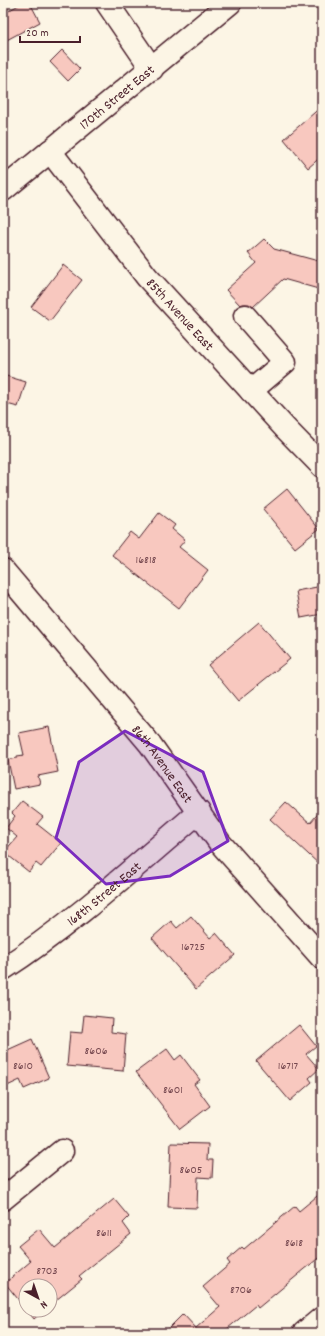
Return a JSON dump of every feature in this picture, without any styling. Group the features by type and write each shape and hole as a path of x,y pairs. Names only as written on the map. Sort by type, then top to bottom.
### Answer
{"street":[{"path":"107,3 152,69"},
{"name":"170th Street East","path":"3,190 152,69 230,3"},
{"name":"85th Avenue East","path":"50,151 146,277 322,466"},
{"path":"245,316 285,362 251,391"},
{"name":"86th Avenue East","path":"3,570 150,744 220,843 318,945"},
{"name":"168th Street East","path":"3,969 32,950 99,897 199,812"},
{"path":"3,1199 62,1150"},
{"path":"304,1333 322,1318"}],"highlighted area":[{"path":"125,731 203,772 228,841 170,876 106,884 56,838 79,762"}],"building":[{"path":"22,3 30,3 40,22 3,42 3,14"},
{"path":"62,50 80,69 68,81 50,62"},
{"path":"322,106 322,156 308,168 284,139"},
{"path":"264,239 274,249 322,262 322,290 283,279 253,307 249,304 240,305 226,290 256,263 248,253"},
{"path":"63,265 82,280 50,321 31,307"},
{"path":"3,375 26,382 18,407 3,403"},
{"path":"287,489 319,529 295,548 263,509"},
{"path":"159,513 175,525 172,529 185,540 179,547 208,570 179,608 112,555 130,532 139,539"},
{"path":"322,586 322,614 301,618 296,591"},
{"path":"259,622 290,659 238,701 208,665"},
{"path":"49,727 58,772 38,776 40,784 14,789 8,760 24,755 19,733"},
{"path":"22,801 43,817 37,824 61,843 41,867 36,863 29,872 4,852 17,837 6,828 15,816 12,813"},
{"path":"286,802 310,823 322,809 322,867 270,819"},
{"path":"191,916 210,938 216,933 235,955 196,989 152,938 171,921 177,928"},
{"path":"84,1015 112,1018 111,1032 126,1034 123,1071 67,1066 70,1032 82,1033"},
{"path":"299,1025 316,1046 306,1054 319,1069 309,1078 312,1082 290,1101 256,1061"},
{"path":"32,1039 49,1078 24,1089 20,1080 3,1088 3,1052"},
{"path":"167,1049 175,1060 181,1055 200,1080 194,1084 210,1106 180,1129 136,1072"},
{"path":"171,1143 208,1144 207,1160 213,1160 212,1178 198,1177 197,1208 168,1207"},
{"path":"322,1192 322,1255 258,1308 256,1305 222,1333 164,1333 183,1314 196,1328 220,1307 203,1287 230,1264 227,1260 242,1247 244,1249 295,1206 299,1211"},
{"path":"114,1199 129,1217 123,1223 131,1234 79,1276 82,1279 58,1298 58,1278 18,1278 18,1299 5,1283 31,1261 18,1246 39,1229 55,1248"}]}
